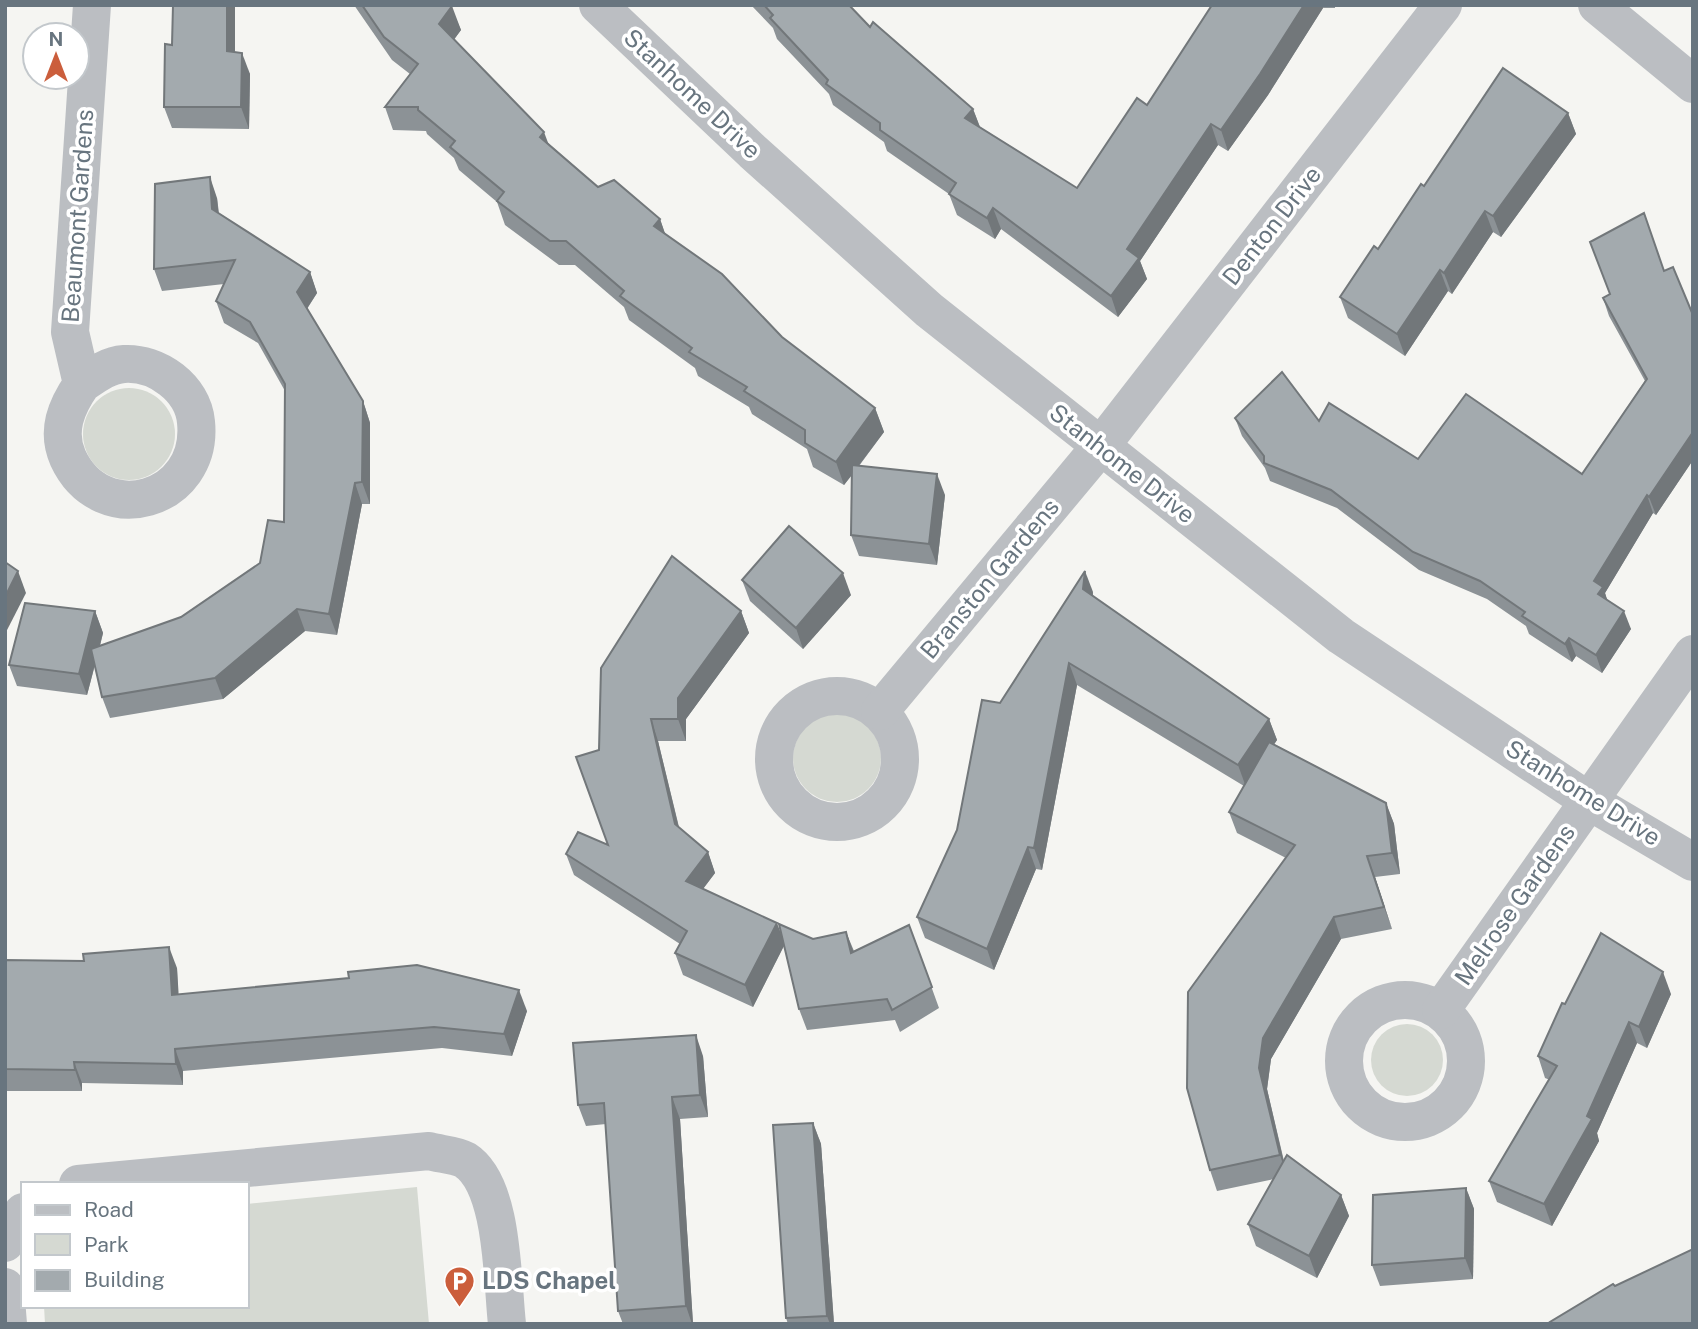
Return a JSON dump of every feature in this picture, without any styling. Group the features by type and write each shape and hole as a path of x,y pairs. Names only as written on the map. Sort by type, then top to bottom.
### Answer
{"street":[{"name":"Beaumont Gardens","path":"82,384 70,332 92,5"},
{"name":"Stanhome Drive","path":"598,5 753,152 929,310 1341,636 1589,801 1693,862"},
{"name":"Denton Drive","path":"1100,447 1444,5"},
{"path":"1597,5 1693,84"},
{"name":"Branston Gardens","path":"880,711 1100,447"},
{"name":"Melrose Gardens","path":"1441,1010 1693,654"},
{"path":"99,1182 429,1151 465,1160 486,1182 496,1214 507,1324"},
{"path":"5,1243 21,1215"},
{"path":"5,1287 8,1324"}],"green space":[{"path":"129,388 147,392 161,402 171,416 175,434 171,452 161,466 147,476 129,480 111,476 97,466 87,452 83,434 87,416 97,402 111,392"},
{"path":"837,714 854,718 868,727 877,741 881,758 877,775 868,789 854,798 837,802 820,798 806,789 797,775 793,758 797,741 806,727 820,718"},
{"path":"1407,1024 1421,1027 1433,1034 1440,1046 1443,1060 1440,1074 1433,1086 1421,1093 1407,1096 1393,1093 1381,1086 1374,1074 1371,1060 1374,1046 1381,1034 1393,1027"},
{"path":"417,1187 429,1324 45,1324 44,1308 248,1308 248,1204"}],"building":[{"path":"173,5 227,5 227,51 242,53 241,107 164,107 165,44 172,45"},
{"path":"362,5 452,6 439,24 544,132 540,137 598,187 614,180 660,219 654,226 722,274 782,337 875,408 836,462 805,443 805,430 744,391 747,387 689,352 692,348 620,296 624,291 566,241 550,241 497,201 504,192 450,147 455,141 418,110 418,107 385,107 418,64 384,37"},
{"path":"764,5 849,5 870,27 873,22 973,109 965,118 1077,188 1137,98 1147,105 1212,5 1304,5 1221,130 1211,124 1127,249 1139,258 1111,296 993,208 987,218 949,194 956,183 880,130 880,123 826,84 828,80 770,18 773,15"},
{"path":"1503,68 1568,113 1493,216 1485,211 1444,273 1440,270 1397,334 1340,297 1374,246 1378,249 1421,184 1424,186"},
{"path":"210,177 212,209 310,272 297,292 363,401 362,482 355,483 329,614 297,609 215,678 102,697 91,649 181,617 260,563 268,520 284,522 285,384 250,322 216,301 235,260 154,269 155,184"},
{"path":"1644,213 1664,271 1673,267 1693,315 1693,432 1649,497 1647,495 1594,581 1603,587 1598,594 1624,611 1596,655 1569,638 1565,644 1522,616 1525,612 1480,581 1413,552 1331,490 1264,463 1264,456 1235,418 1282,372 1319,421 1329,403 1418,459 1466,394 1582,474 1647,379 1603,298 1610,294 1590,242"},
{"path":"852,465 937,474 929,544 851,535"},
{"path":"789,526 843,573 796,628 742,580"},
{"path":"672,556 741,611 678,698 678,719 651,719 675,824 708,852 686,881 777,923 745,985 675,953 687,931 566,854 578,832 608,845 576,757 599,750 601,668"},
{"path":"5,562 18,571 5,597"},
{"path":"1085,571 1083,589 1269,719 1238,765 1069,663 1034,848 1028,847 987,949 917,917 957,830 982,700 1000,703"},
{"path":"25,603 95,611 79,674 9,665"},
{"path":"1269,742 1386,803 1392,853 1367,856 1384,907 1334,917 1263,1038 1259,1068 1280,1155 1210,1170 1187,1088 1188,992 1295,845 1229,812"},
{"path":"779,924 813,939 846,932 851,953 909,925 932,987 892,1010 887,999 799,1009"},
{"path":"1601,933 1663,972 1639,1027 1629,1022 1587,1116 1592,1119 1544,1204 1489,1181 1557,1066 1538,1056 1562,1003 1565,1004"},
{"path":"169,947 172,995 349,978 348,972 417,965 519,990 504,1034 434,1027 175,1049 176,1064 74,1062 75,1070 5,1069 5,960 84,961 83,954"},
{"path":"696,1035 700,1095 672,1097 686,1306 618,1311 604,1103 578,1105 573,1043"},
{"path":"813,1123 827,1316 786,1318 773,1125"},
{"path":"1287,1155 1341,1195 1309,1256 1248,1224"},
{"path":"1466,1188 1465,1258 1372,1265 1373,1195"},
{"path":"1693,1249 1693,1324 1550,1322 1613,1284 1615,1286"}],"place":[{"name":"LDS Chapel","path":"459,1308"}]}
